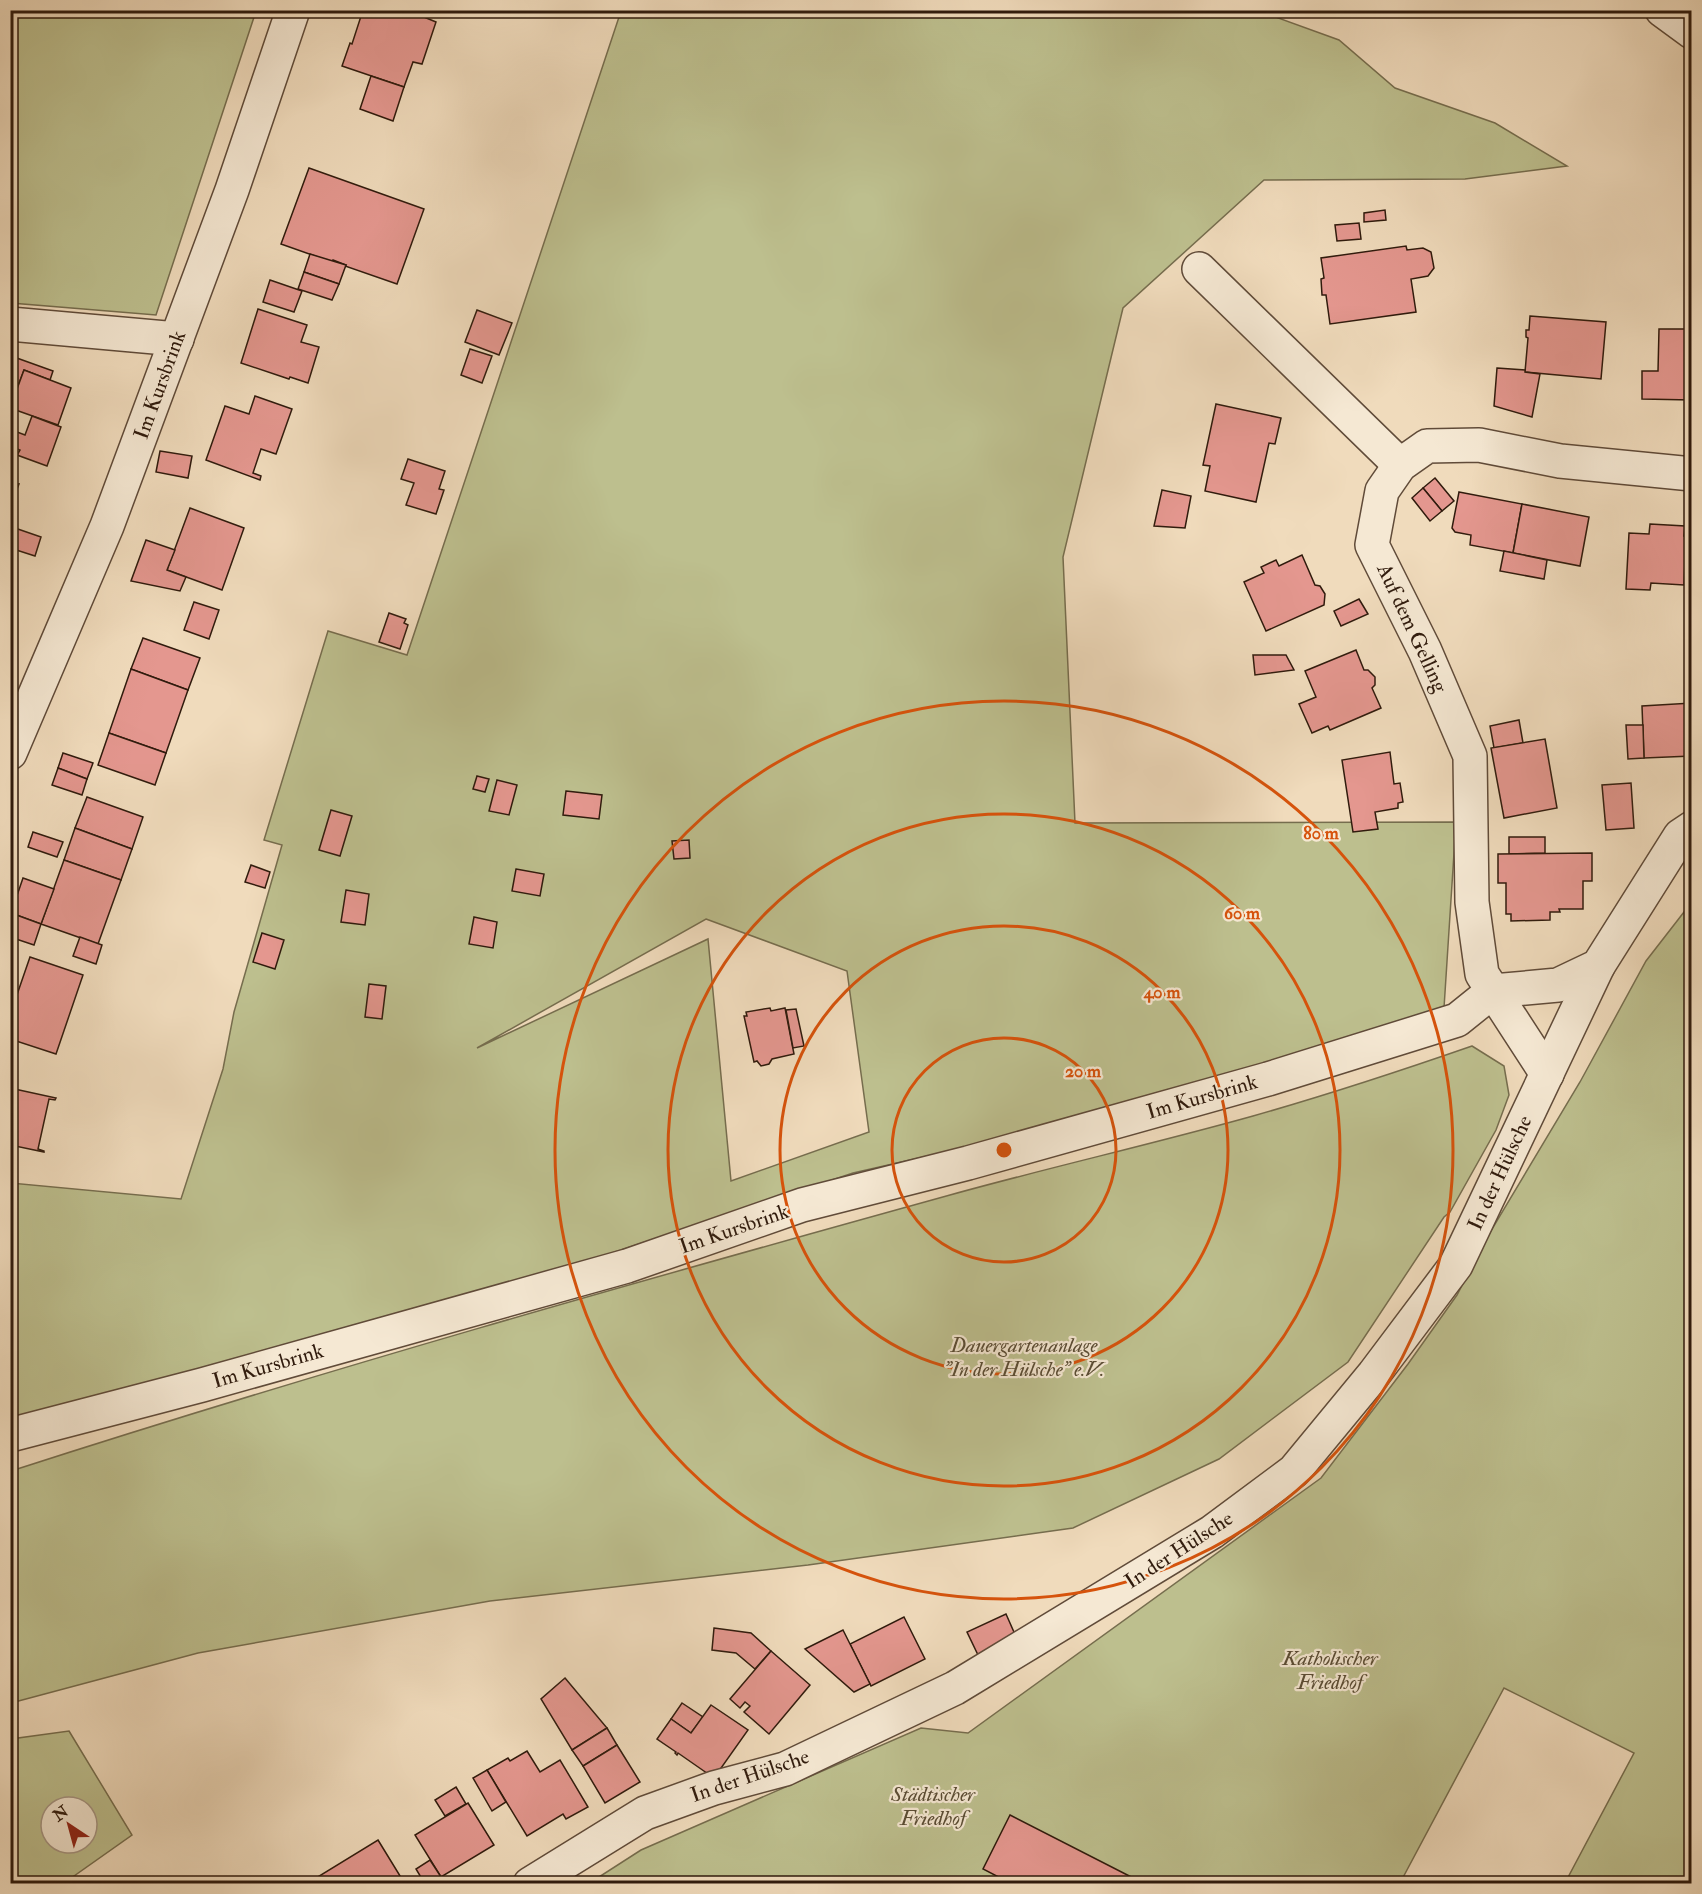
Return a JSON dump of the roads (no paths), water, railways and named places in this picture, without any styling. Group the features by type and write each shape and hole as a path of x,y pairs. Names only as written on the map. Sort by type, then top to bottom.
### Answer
{"street":[{"path":"1662,10 1692,33"},
{"name":"Im Kursbrink","path":"10,753 108,526 232,190 290,11"},
{"path":"1199,269 1400,465"},
{"path":"10,324 177,339"},
{"name":"Auf dem Gelling","path":"1547,1074 1482,974 1472,902 1470,756 1425,651 1372,545 1382,491 1400,465 1426,446 1479,445 1560,460 1692,474"},
{"name":"In der Hülsche","path":"530,1884 645,1813 714,1788 786,1768 955,1688 1212,1532 1294,1471 1374,1374 1456,1265 1598,966 1680,836 1692,828"},
{"path":"1493,991 1558,985 1598,966"},
{"name":"Im Kursbrink","path":"10,1434 213,1382 627,1266 802,1205 968,1163 1268,1079 1457,1020 1493,991"}],"park label":[{"name":"Dauergartenanlage \"In der Hülsche\" e.V.","path":"1024,1357"},
{"name":"Katholischer Friedhof","path":"1330,1670"},
{"name":"Städtischer Friedhof","path":"933,1806"}]}
